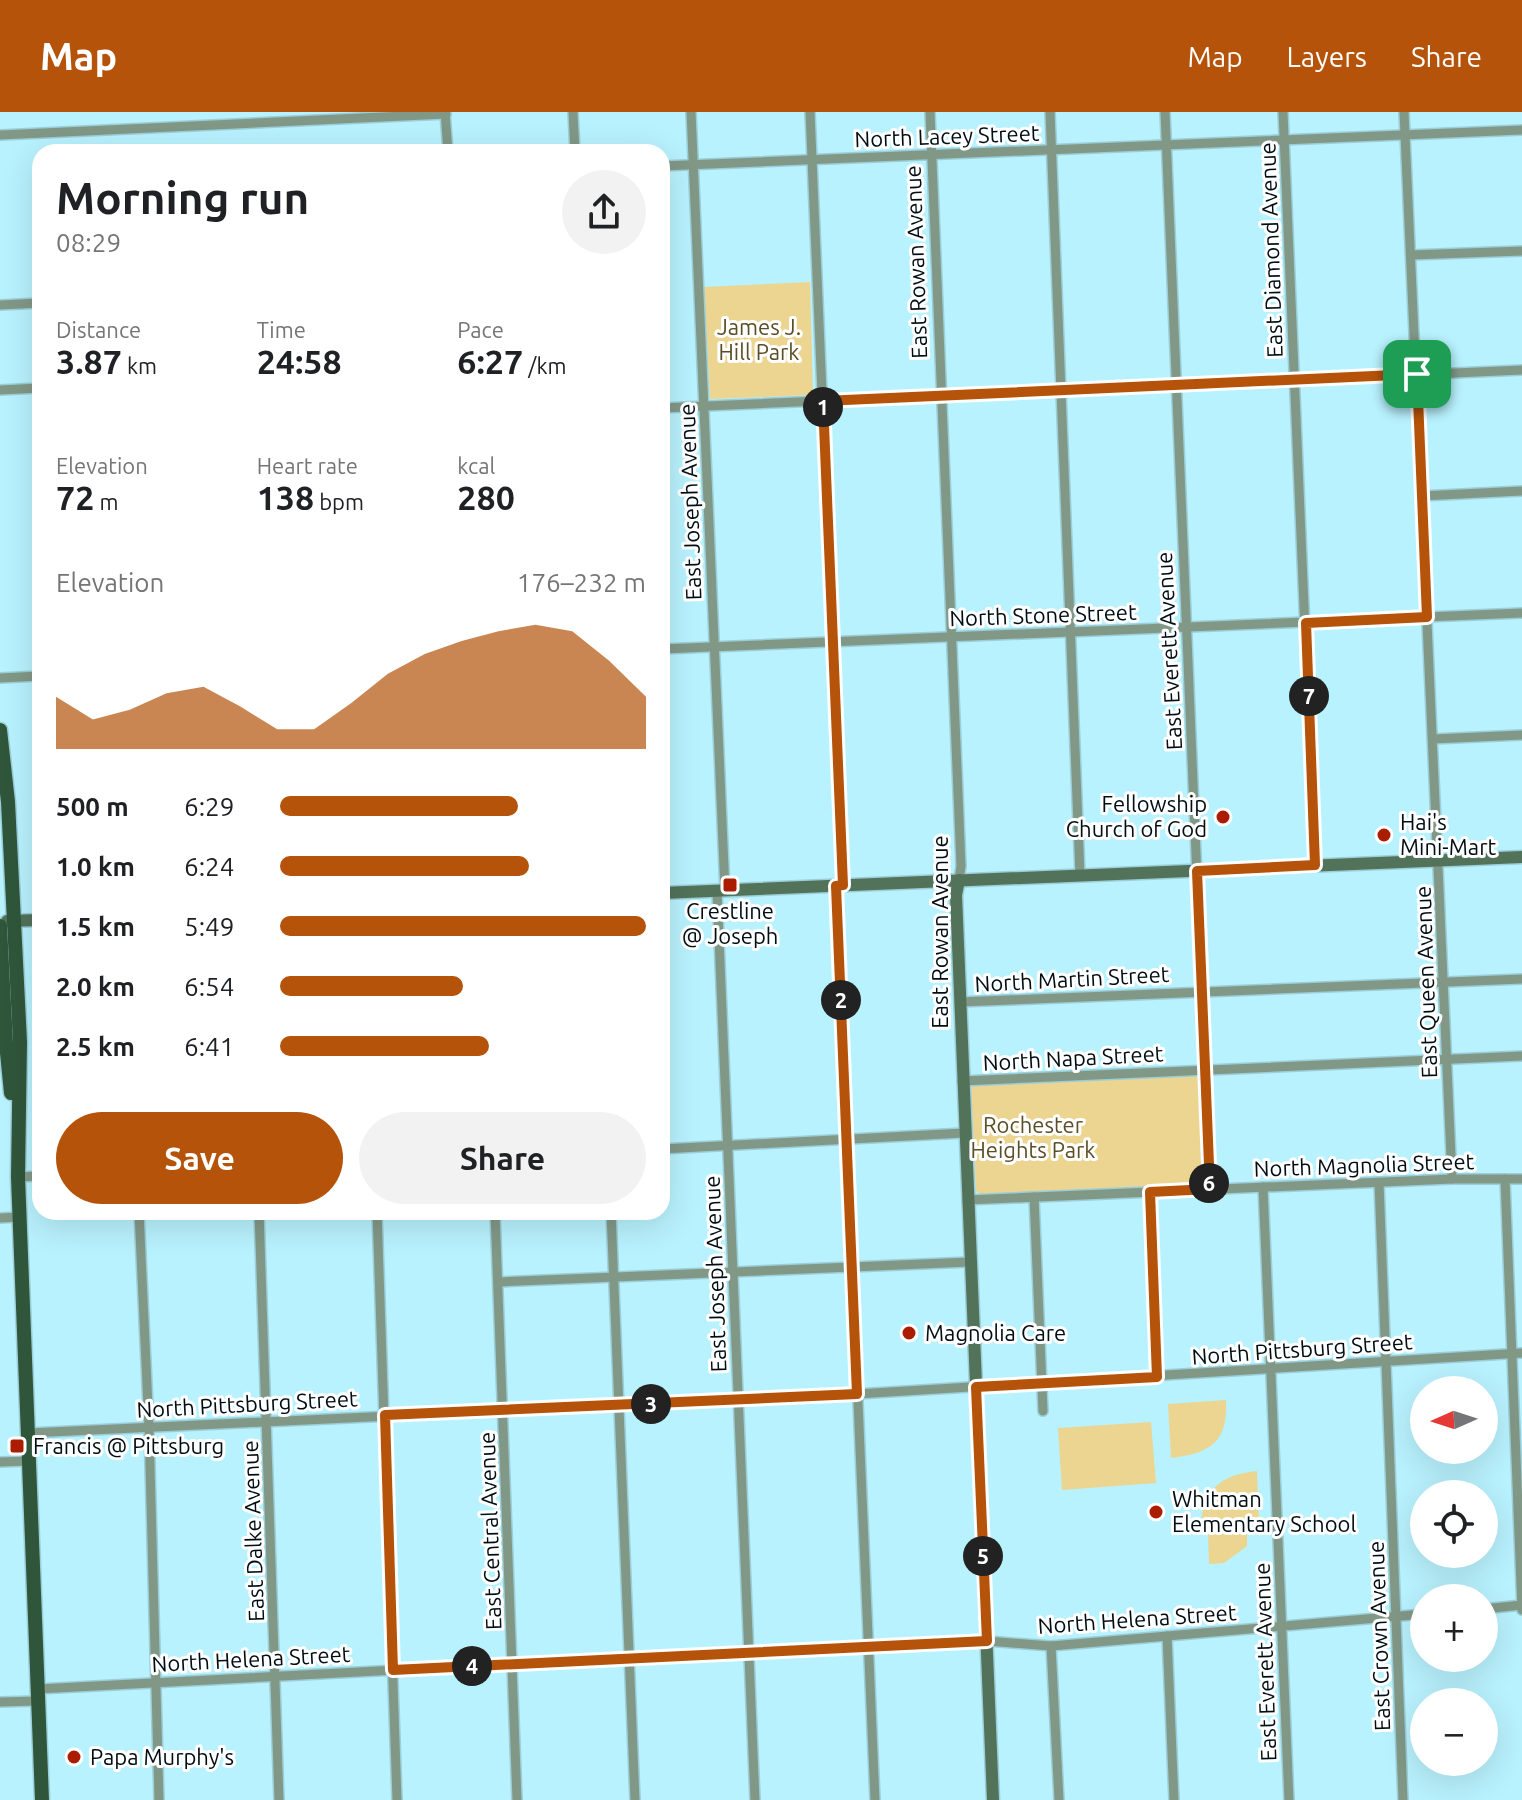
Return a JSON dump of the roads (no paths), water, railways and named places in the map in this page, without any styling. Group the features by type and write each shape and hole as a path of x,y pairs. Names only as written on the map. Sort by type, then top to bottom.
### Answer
{"main road":[{"path":"0,730 8,802 5,923 20,1042 17,1145 19,1217 42,1800"}],"street":[{"path":"573,112 575,144"},
{"name":"East Joseph Avenue","path":"691,112 714,647 728,1145 755,1800"},
{"path":"810,112 832,642 847,1140 875,1800"},
{"name":"East Rowan Avenue","path":"930,112 961,866 956,895 962,1081 993,1800"},
{"path":"1050,112 1080,875"},
{"name":"East Everett Avenue","path":"1165,112 1210,1189"},
{"name":"East Diamond Avenue","path":"1283,112 1315,865"},
{"name":"East Queen Avenue","path":"1404,112 1452,1179"},
{"path":"0,135 446,113 448,144"},
{"name":"North Lacey Street","path":"670,166 1522,130"},
{"path":"1411,255 1522,251"},
{"path":"0,305 32,303"},
{"path":"670,408 1522,370"},
{"path":"0,390 32,388"},
{"path":"1421,496 1522,491"},
{"name":"North Stone Street","path":"670,649 1522,613"},
{"path":"0,678 32,676"},
{"path":"1433,739 1522,735"},
{"path":"670,893 1522,857"},
{"path":"5,923 32,921"},
{"name":"North Martin Street","path":"960,1002 1522,979"},
{"name":"North Napa Street","path":"962,1081 1522,1056"},
{"path":"670,1149 964,1133"},
{"path":"18,1177 32,1176"},
{"name":"North Magnolia Street","path":"967,1200 1452,1179 1522,1179"},
{"path":"1498,1608 1522,1607 1518,1353 1505,1179"},
{"name":"East Crown Avenue","path":"1379,1183 1403,1800"},
{"name":"East Everett Avenue","path":"1263,1187 1289,1800"},
{"path":"1150,1192 1157,1377"},
{"path":"1034,1197 1043,1411"},
{"path":"0,1218 19,1217"},
{"path":"139,1220 149,1428 159,1800"},
{"name":"East Dalke Avenue","path":"259,1220 279,1800"},
{"path":"377,1220 397,1800"},
{"name":"East Central Avenue","path":"495,1220 517,1800"},
{"path":"611,1220 635,1800"},
{"path":"499,1282 970,1262"},
{"name":"North Pittsburg Street","path":"29,1433 857,1394 1518,1353"},
{"path":"0,1462 30,1461"},
{"name":"North Helena Street","path":"0,1702 155,1682 869,1645 987,1641 1051,1646 1410,1615"},
{"path":"1167,1636 1174,1800"},
{"path":"1051,1646 1059,1800"}],"place":[{"name":"Fellowship Church of God","path":"1223,817"},
{"name":"Hai's Mini-Mart","path":"1384,835"},
{"name":"Crestline @ Joseph","path":"730,885"},
{"name":"Magnolia Care","path":"909,1333"},
{"name":"Francis @ Pittsburg","path":"17,1446"},
{"name":"Whitman Elementary School","path":"1156,1512"},
{"name":"Papa Murphy's","path":"74,1757"}],"park label":[{"name":"James J. Hill Park","path":"759,340"},
{"name":"Rochester Heights Park","path":"1033,1138"}]}
